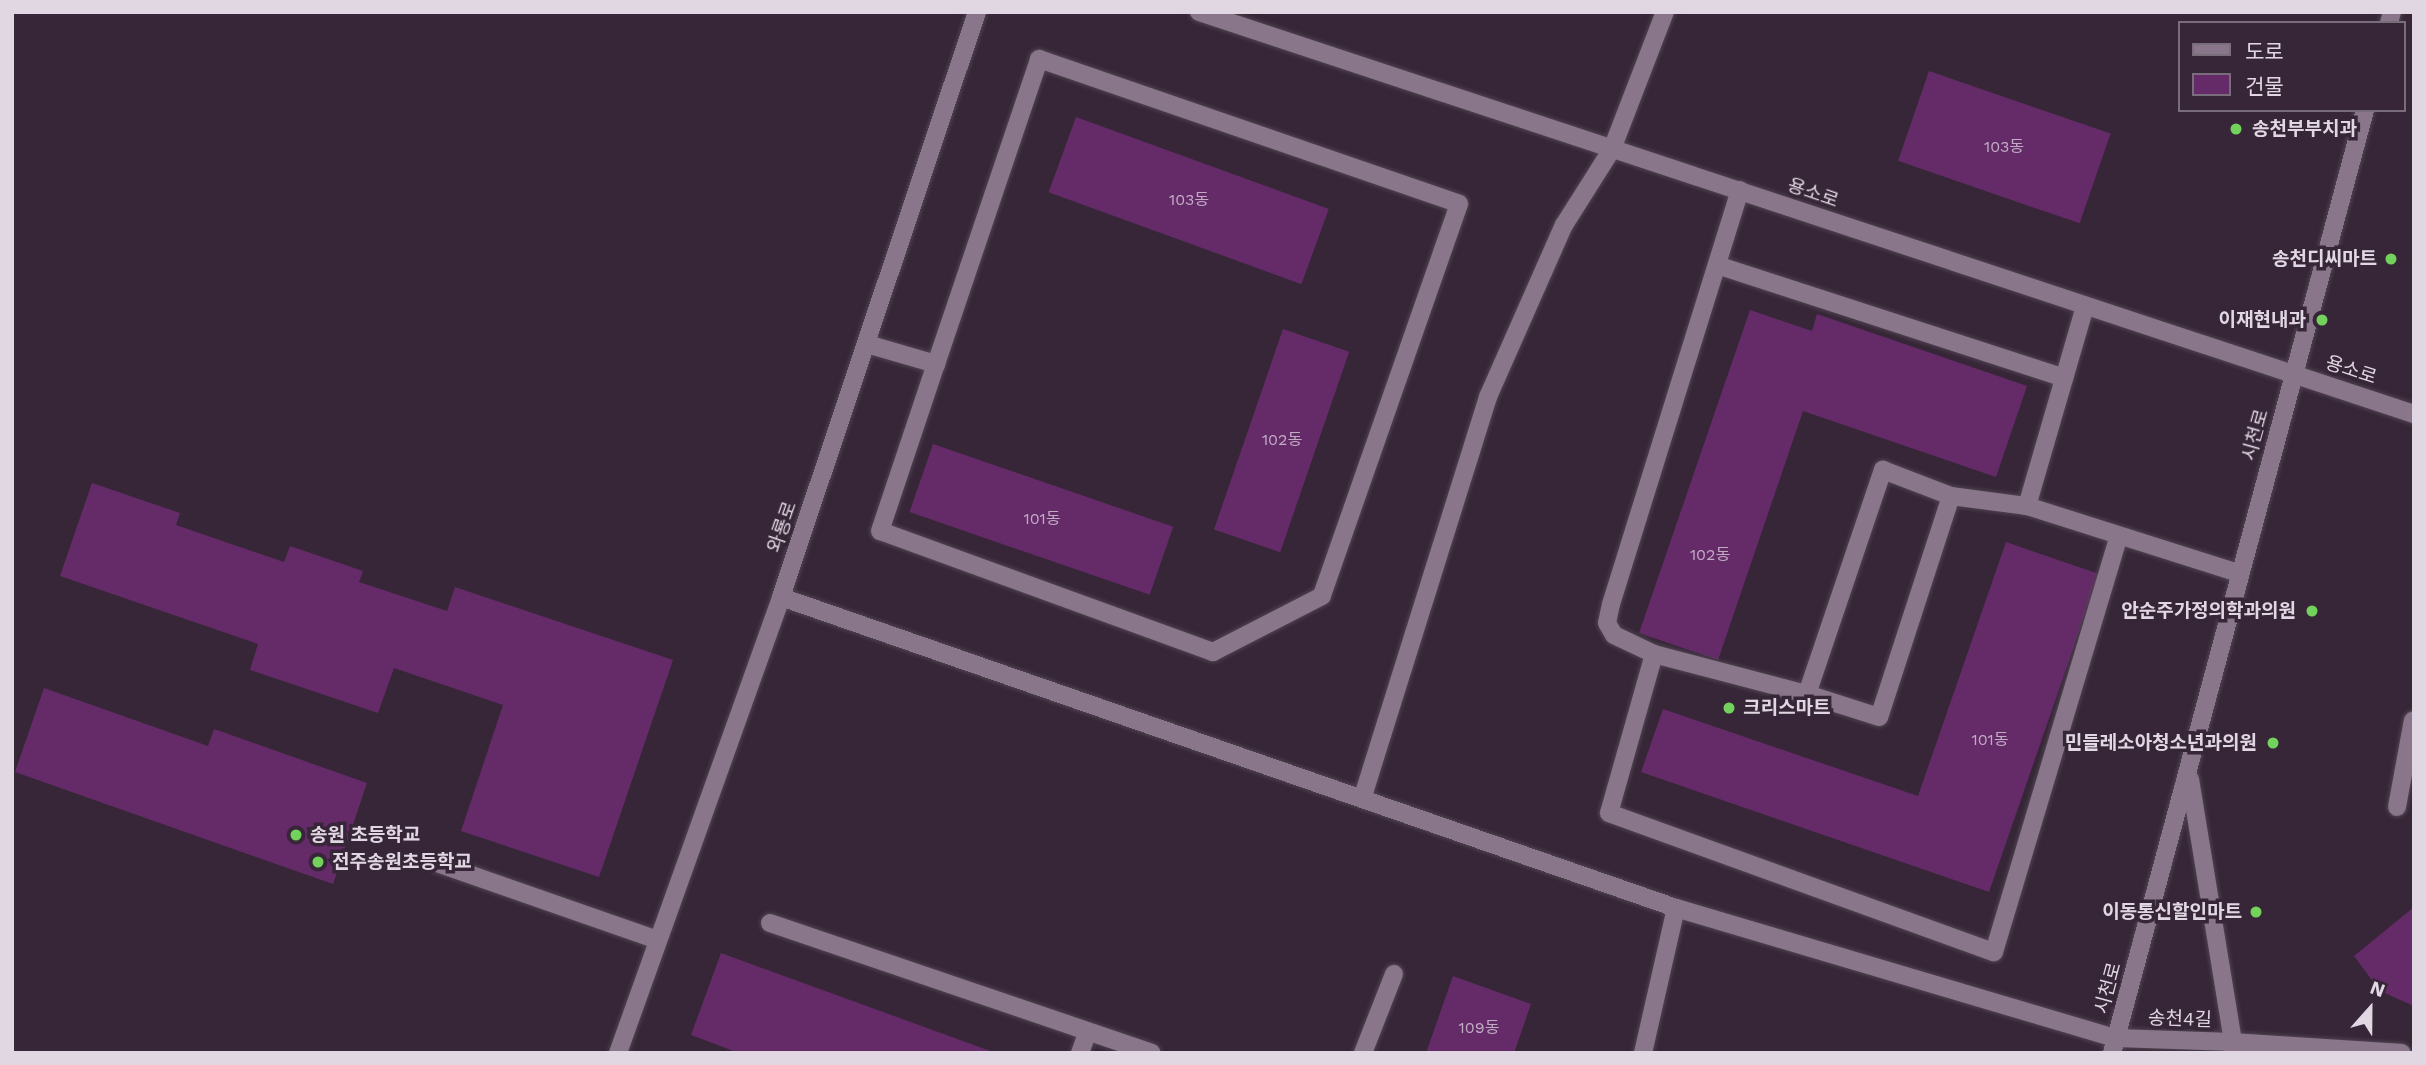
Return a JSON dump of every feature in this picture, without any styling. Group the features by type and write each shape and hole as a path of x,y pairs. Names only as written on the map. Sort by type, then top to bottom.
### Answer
{"street":[{"name":"와룡로","path":"623,1050 658,940 867,344 977,12"},
{"name":"용소로","path":"1199,12 2414,414"},
{"path":"1363,796 1488,397 1564,226 1612,149 1665,12"},
{"path":"1039,59 1460,204 1322,596 1213,652 880,531 936,364 1039,59"},
{"name":"시천로","path":"2114,1045 2189,772 2238,573 2295,374 2364,112"},
{"path":"1740,190 1607,623 1626,643 1654,654 1807,694 1879,717 1951,496"},
{"path":"1717,265 2064,378"},
{"path":"2027,506 2085,306"},
{"path":"867,344 936,364"},
{"path":"1807,694 1883,470 1951,496 2027,506 2238,573"},
{"path":"1654,654 1609,813 1994,952 2119,536"},
{"name":"송천4길","path":"780,597 1363,796 1676,908 2114,1045 2402,1053"},
{"path":"2397,807 2414,720"},
{"name":"시천로","path":"2189,772 2233,1047"},
{"path":"434,862 658,940"},
{"path":"1643,1053 1676,908"},
{"path":"770,923 1151,1053"},
{"path":"1363,1053 1394,974"},
{"path":"1080,1053 1088,1031"}],"building":[{"path":"1929,71 2111,134 2080,223 1898,161"},
{"path":"1076,117 1329,209 1301,284 1049,192"},
{"path":"1750,310 1812,331 1817,314 2027,386 1996,477 1803,411 1718,660 1639,633"},
{"path":"1283,329 1349,352 1280,552 1214,529"},
{"path":"933,444 1173,527 1150,595 910,512"},
{"path":"92,483 180,513 176,525 284,562 290,546 363,571 359,582 447,611 455,587 673,660 599,877 461,831 503,705 394,668 378,713 250,670 258,644 60,576"},
{"path":"2006,542 2099,574 1989,892 1641,772 1663,709 1918,796"},
{"path":"44,688 208,746 214,729 367,783 333,884 15,772"},
{"path":"2414,907 2414,1006 2380,991 2354,956"},
{"path":"721,953 993,1053 739,1053 691,1035"},
{"path":"1453,976 1531,1004 1514,1053 1426,1053"}],"place":[{"name":"송천부부치과","path":"2236,129"},
{"name":"송천디씨마트","path":"2391,259"},
{"name":"이재현내과","path":"2322,320"},
{"name":"안순주가정의학과의원","path":"2312,611"},
{"name":"크리스마트","path":"1729,708"},
{"name":"민들레소아청소년과의원","path":"2273,743"},
{"name":"송원 초등학교","path":"296,835"},
{"name":"전주송원초등학교","path":"318,862"},
{"name":"이동통신할인마트","path":"2256,912"}]}
